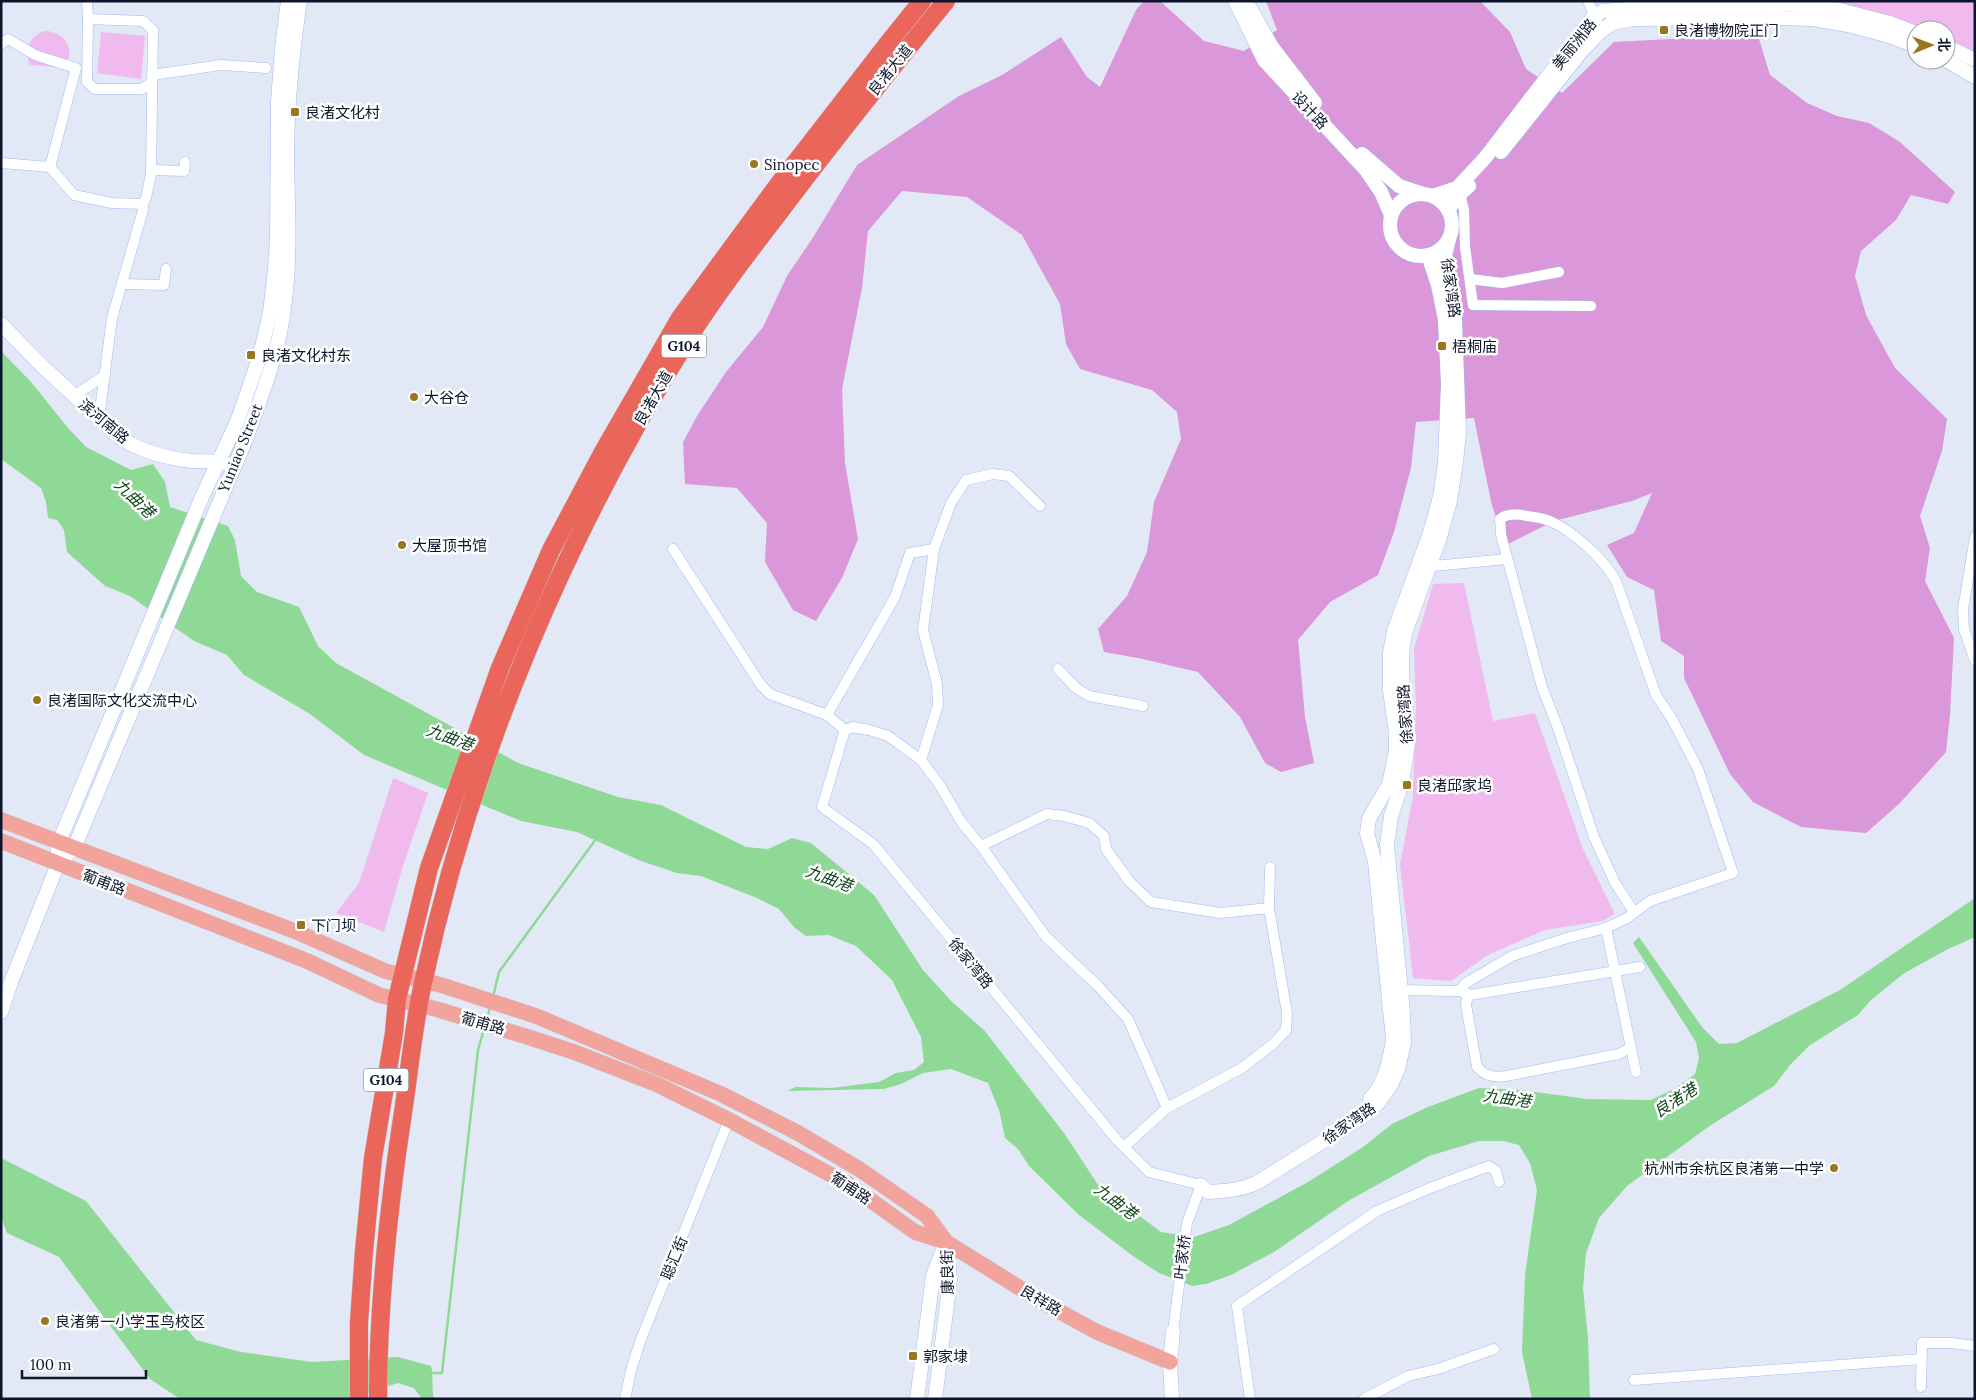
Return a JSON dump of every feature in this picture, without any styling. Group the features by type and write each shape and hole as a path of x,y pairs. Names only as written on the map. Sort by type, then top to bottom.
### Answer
{"highway":[{"name":"良渚大道","path":"403,975 429,868 500,668 551,550 603,452 680,318 778,185 922,1"},
{"name":"良渚大道","path":"424,981 440,910 468,814 495,735 536,628 578,538 619,458 689,338 745,258 802,182 946,1"},
{"name":"G104","path":"359,1397 359,1322 371,1177 397,1000 403,975"},
{"name":"G104","path":"378,1396 379,1314 383,1255 394,1171 424,981"}],"main road":[{"name":"葡甫路","path":"1,820 297,932 385,970 536,1016 721,1094 798,1133 859,1169 927,1216"},
{"name":"葡甫路","path":"1,841 306,961 379,995 453,1014 531,1038 574,1052 656,1084 729,1120 848,1184 915,1232 946,1242"},
{"name":"良祥路","path":"927,1216 946,1242 1044,1303 1097,1332 1170,1362"}],"street":[{"path":"87,1 87,82 95,89 140,89 152,79 221,65 266,68"},
{"name":"Yuniao Street","path":"1,1012 10,982 58,864 58,842 202,498 237,422 260,356 270,312 277,238 278,102 288,1"},
{"name":"Yuniao Street","path":"58,864 74,848 264,389 284,309 289,221 288,112 293,50 300,1"},
{"name":"设计路","path":"1235,1 1264,60 1366,170 1381,192 1391,215"},
{"name":"设计路","path":"1246,1 1272,47 1311,98 1352,145 1399,186 1428,195"},
{"path":"1588,1 1602,31"},
{"name":"美丽洲路","path":"1428,195 1457,188 1485,158 1594,16 1603,11 1639,8 1786,4 1832,8 1890,23 1906,30"},
{"name":"美丽洲路","path":"1448,210 1460,194 1487,169 1581,52 1612,23 1633,19 1812,19 1886,35 1906,42"},
{"path":"88,20 144,21 153,30 151,170 143,210 112,318 99,418"},
{"path":"1,44 8,39 35,55 76,68 50,167"},
{"path":"1956,51 1975,60"},
{"path":"1956,66 1975,77"},
{"path":"151,170 184,171 185,162"},
{"path":"1,163 50,167 74,195 112,203 143,204"},
{"path":"1460,194 1464,210 1473,305 1591,306"},
{"path":"1413,195 1428,195 1442,202 1448,210 1451,229 1448,239 1436,252 1428,255 1410,254 1395,242 1390,225 1391,215 1403,199 1413,195"},
{"name":"徐家湾路","path":"1395,990 1375,862 1367,833 1369,820 1389,784 1396,752 1396,733 1390,690 1390,653 1394,631 1423,567 1440,537 1450,501 1456,462 1458,432 1454,295 1444,260 1448,239"},
{"name":"徐家湾路","path":"845,730 822,806 873,844 1124,1147 1149,1172 1200,1185 1231,1184 1264,1171 1360,1110 1375,1094 1390,1062 1395,990 1388,836 1391,816 1402,783 1409,736 1402,675 1402,654 1405,632 1440,497 1445,463 1448,384 1445,319 1438,286 1428,255"},
{"path":"122,284 164,286 166,270"},
{"path":"1470,279 1502,283 1559,272"},
{"name":"滨河南路","path":"1,324 74,396 118,436 131,445 176,459 220,461 233,467"},
{"path":"74,396 105,375"},
{"path":"921,760 938,706 937,684 924,630 934,549 951,503 966,480 993,474 1009,476 1040,506"},
{"path":"1631,1047 1619,1054 1506,1076 1491,1076 1482,1072 1478,1066 1463,992 1466,983 1512,956 1567,938 1606,928 1627,918 1650,901 1732,872 1698,769 1676,726 1656,695 1616,581 1610,569 1572,534 1560,526 1548,520 1519,515 1505,515 1500,518 1501,535 1542,688 1558,728 1594,837 1615,883 1634,912"},
{"path":"1975,537 1963,609 1964,629 1975,661"},
{"path":"673,549 761,685 770,694 827,715 845,730 853,728 869,730 888,736 921,760 939,784 962,823 981,846 1046,937 1098,986 1128,1020 1166,1108"},
{"path":"827,715 895,597 910,554 934,549"},
{"path":"1423,567 1507,559"},
{"path":"1058,669 1076,688 1089,696 1143,706"},
{"path":"981,846 1047,814 1064,816 1089,823 1104,836 1106,849 1129,881 1151,902 1220,912 1269,908"},
{"path":"1124,1147 1166,1108 1242,1068 1286,1030 1287,1013 1269,908 1270,867"},
{"path":"1606,928 1636,1072"},
{"path":"1395,990 1463,992 1640,966"},
{"name":"聪汇街","path":"625,1399 641,1339 729,1120"},
{"path":"1250,1399 1237,1306 1377,1211 1430,1188 1489,1166 1496,1171 1500,1182"},
{"name":"叶家桥","path":"1172,1332 1187,1223 1200,1185"},
{"name":"康良街","path":"917,1399 933,1276 946,1242"},
{"name":"康良街","path":"935,1399 950,1280 946,1242"},
{"path":"1172,1332 1170,1362 1172,1399"},
{"path":"1921,1387 1922,1343 1975,1345"},
{"path":"1364,1399 1408,1376 1438,1369 1494,1349"},
{"path":"1634,1380 1922,1358"}],"shaded area":[{"path":"1144,1 1160,1 1204,41 1244,51 1277,30 1266,1 1480,1 1510,32 1526,69 1562,93 1614,42 1728,36 1759,39 1770,75 1807,103 1837,116 1869,123 1900,142 1955,192 1948,204 1911,195 1896,220 1861,251 1855,276 1866,315 1895,368 1947,419 1942,451 1920,516 1930,548 1925,581 1954,638 1946,752 1899,804 1866,833 1801,827 1753,802 1730,774 1684,678 1684,656 1661,641 1654,590 1627,577 1607,545 1634,533 1652,493 1632,501 1554,521 1506,545 1492,506 1474,418 1416,422 1411,468 1394,532 1378,575 1330,602 1298,640 1305,717 1314,763 1281,772 1265,763 1240,717 1198,672 1104,652 1098,629 1127,596 1147,552 1154,502 1181,439 1177,412 1152,390 1080,369 1066,344 1060,304 1022,235 967,197 902,191 868,231 862,288 842,389 845,463 858,539 842,578 816,621 793,610 765,562 767,523 737,488 685,484 683,442 697,416 726,372 763,327 787,276 857,165 959,96 1002,75 1061,37 1087,77 1100,87 1136,10"},
{"path":"1817,1 1975,1 1975,58 1956,46 1956,20 1906,20 1906,23 1872,11"},
{"path":"45,31 58,34 69,47 69,59 66,66 30,65 27,54 29,44 35,36"},
{"path":"101,32 145,36 141,79 97,73"},
{"path":"1464,583 1493,721 1535,713 1583,849 1615,914 1602,921 1545,930 1488,955 1451,981 1413,978 1400,864 1413,797 1416,707 1414,649 1433,584"},
{"path":"393,778 428,793 403,866 384,932 336,913 359,883"}],"water":[{"path":"1,351 31,382 86,447 131,470 153,464 165,482 170,507 228,526 235,540 241,576 257,592 299,607 318,646 336,663 518,763 618,797 661,805 746,847 768,849 792,838 811,843 874,895 923,970 952,1002 984,1030 1064,1133 1106,1197 1121,1210 1133,1211 1161,1232 1194,1237 1229,1225 1308,1182 1363,1147 1392,1124 1428,1107 1479,1088 1520,1090 1587,1099 1651,1100 1676,1088 1695,1074 1699,1058 1696,1042 1633,943 1639,937 1702,1027 1719,1044 1737,1043 1840,990 1975,898 1975,937 1946,950 1903,974 1870,1001 1858,1015 1810,1045 1790,1065 1774,1086 1711,1125 1627,1186 1599,1218 1586,1253 1583,1288 1588,1339 1590,1399 1532,1399 1522,1352 1525,1275 1537,1190 1530,1163 1519,1145 1503,1141 1479,1141 1429,1156 1348,1201 1274,1252 1231,1275 1206,1284 1192,1286 1159,1273 1133,1256 1079,1215 1029,1166 1018,1149 1005,1138 999,1110 988,1083 951,1069 923,1073 901,1084 884,1089 787,1091 796,1087 832,1088 879,1082 896,1073 914,1070 924,1062 921,1037 892,980 856,946 829,935 806,936 794,927 779,909 757,898 701,876 677,873 641,861 577,832 521,821 364,755 310,714 244,675 227,655 194,641 130,596 105,586 67,552 64,530 57,520 48,518 46,502 41,488 1,459"},
{"path":"1,1158 86,1201 196,1340 241,1352 312,1362 398,1357 431,1366 434,1399 422,1399 414,1388 398,1383 347,1399 180,1399 150,1379 59,1257 7,1233 1,1217"}],"waterway":[{"path":"493,997 499,972 596,839"},
{"path":"487,1019 490,1007"},
{"path":"430,1373 442,1373 478,1050 484,1029"}],"place":[{"name":"良渚博物院正门","path":"1664,30"},
{"name":"良渚文化村","path":"295,112"},
{"name":"Sinopec","path":"754,164"},
{"name":"梧桐庙","path":"1442,346"},
{"name":"良渚文化村东","path":"251,355"},
{"name":"大谷仓","path":"414,397"},
{"name":"大屋顶书馆","path":"402,545"},
{"name":"良渚国际文化交流中心","path":"37,700"},
{"name":"良渚邱家坞","path":"1407,785"},
{"name":"下门坝","path":"301,925"},
{"name":"杭州市余杭区良渚第一中学","path":"1834,1168"},
{"name":"良渚第一小学玉鸟校区","path":"45,1321"},
{"name":"郭家埭","path":"913,1356"}],"water label":[{"name":"九曲港","path":"135,498"},
{"name":"九曲港","path":"450,737"},
{"name":"九曲港","path":"829,878"},
{"name":"九曲港","path":"1507,1098"},
{"name":"良渚港","path":"1675,1100"},
{"name":"九曲港","path":"1116,1201"}]}
